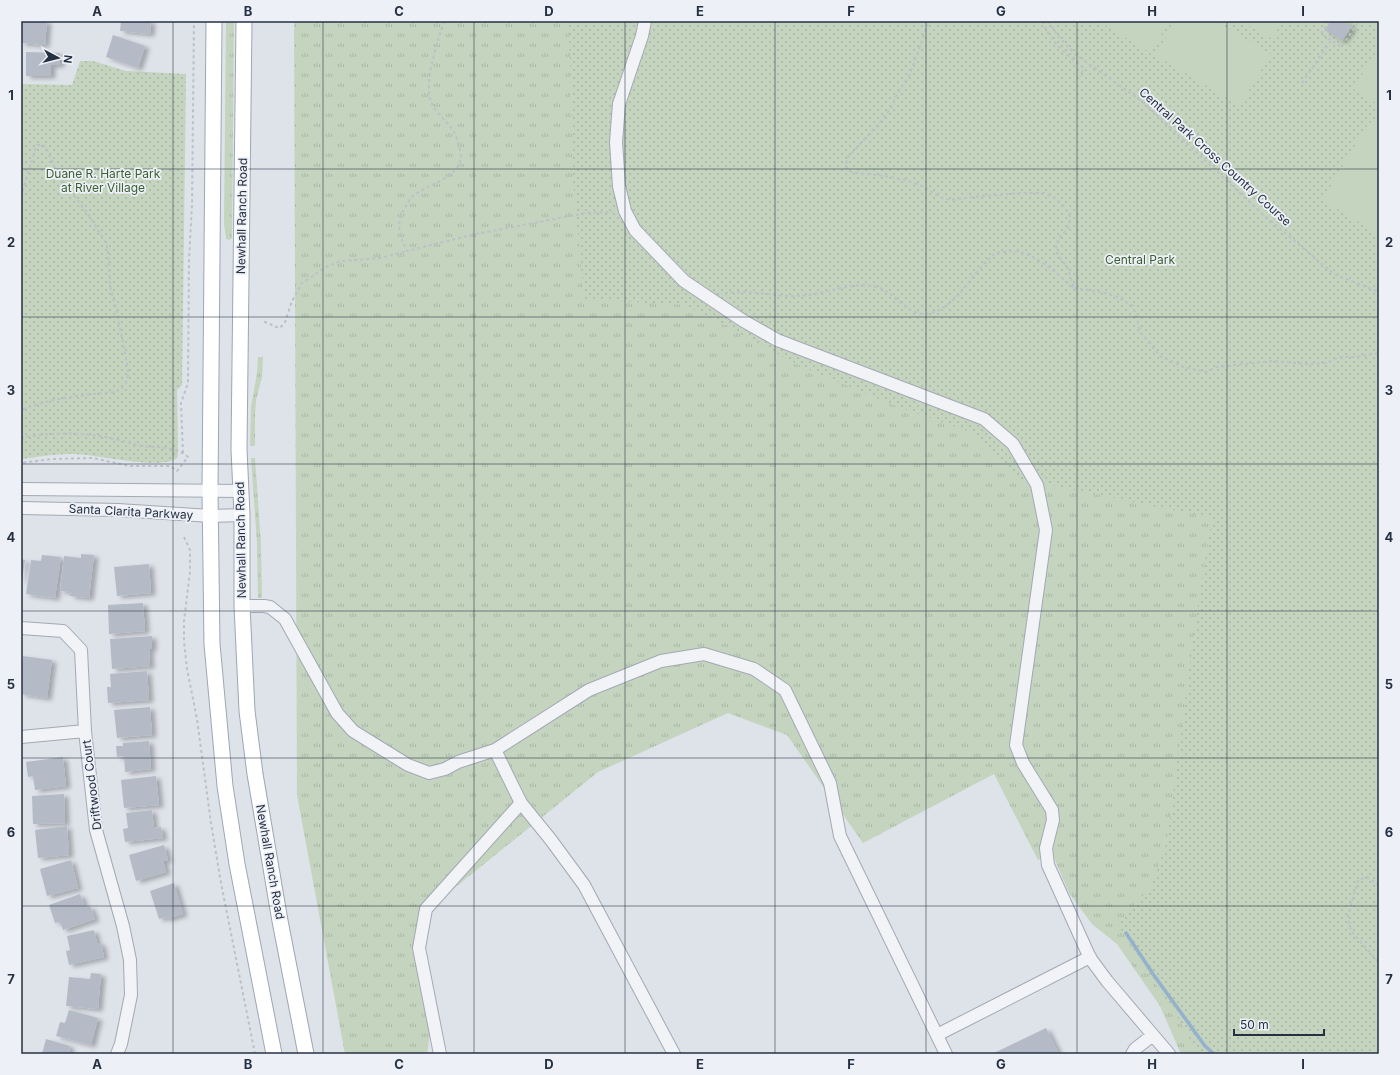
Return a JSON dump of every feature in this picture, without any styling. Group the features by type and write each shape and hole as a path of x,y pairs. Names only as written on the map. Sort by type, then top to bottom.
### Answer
{"main road":[{"path":"214,21 210,491 212,644 225,786 237,864 274,1054"},
{"name":"Newhall Ranch Road","path":"244,21 239,449 242,515 242,606 247,711 255,774 280,921 306,1054"}],"street":[{"path":"645,21 642,36 619,104 616,142 619,186 625,211 635,230 684,281 742,320 777,340 984,419 1013,444 1037,485 1046,530 1016,745 1023,764 1052,810 1053,820 1046,848 1048,865 1090,957 1169,1054"},
{"name":"Santa Clarita Parkway","path":"21,489 241,491"},
{"name":"Santa Clarita Parkway","path":"21,508 118,510 211,516 242,515"},
{"path":"242,606 270,607 285,620 337,713 353,731 408,765 429,773 445,769 458,762 495,750 589,690 660,661 704,654 754,669 785,690 830,783 840,836 946,1054"},
{"name":"Driftwood Court","path":"21,628 64,631 81,650 85,731 96,830 123,926 130,960 131,995 121,1044 117,1054"},
{"path":"21,737 85,731"},
{"path":"495,750 521,803 551,840 584,885 674,1054"},
{"path":"440,1054 419,948 426,909 521,803"},
{"path":"937,1035 1090,957"},
{"path":"1132,1054 1153,1035"}],"path":[{"path":"183,452 181,403 188,383 194,21"},
{"path":"407,251 401,237 399,227 402,212 412,197 428,186 455,172 461,161 460,149 454,132 433,107 430,97 429,83 432,62 444,21"},
{"path":"929,21 910,74 884,118 847,158 847,169 852,173 872,174 906,180 924,187 940,197 950,200 1021,193 1044,193 1055,198 1065,207 1070,217 1068,228 1059,238 1056,245 1058,253 1068,269 1074,288"},
{"path":"1042,21 1046,30 1058,47 1084,68 1080,76"},
{"name":"Central Park Cross Country Course","path":"1048,21 1059,37 1076,54 1143,102 1259,211 1334,274 1379,292"},
{"path":"1329,21 1321,34 1341,47 1356,24 1352,21"},
{"path":"1302,83 1331,40"},
{"path":"21,197 36,147 40,144 46,147 57,173 88,214 106,243 108,251 110,286 122,339 128,376 126,383 121,389 115,392 62,398 36,404 21,410"},
{"path":"264,322 280,328 285,322 297,290 306,280 326,267 341,261 380,258 471,235 586,213 625,211"},
{"path":"725,293 746,292 788,296 806,295 859,286 873,286 885,290 899,300 909,311 924,314 935,313 953,301 995,254 1010,250 1026,254 1045,264 1074,288 1101,292 1118,297 1133,306 1141,333 1161,357 1184,367 1206,372 1217,367 1273,361 1308,364 1327,363 1338,357 1356,357 1379,353"},
{"path":"21,438 45,434 82,434 141,446 175,450 183,452 188,457 177,471 170,466 129,466 93,458 53,459 21,463"},
{"path":"184,537 190,550 190,572 184,621 184,642 187,669 197,719 211,823 221,883 255,1054"},
{"path":"1379,885 1367,876 1358,880 1348,916 1352,931 1379,963"}],"green space":[{"path":"226,21 234,21 232,238 229,240 226,239 224,223"},
{"path":"294,21 971,21 1379,689 1379,1054 1181,1054 1160,1006 1117,944 1092,924 1069,893 1052,853 1038,860 994,774 863,843 787,735 728,713 598,772 437,902 416,946 431,1027 427,1054 345,1054 297,795"},
{"name":"Central Park","path":"569,21 1379,21 1379,1054 1198,1054 1181,1023 1118,925 1152,885 1167,842 1196,618 1212,518 1017,478 968,431 898,407 803,367 685,305 584,299 573,179"},
{"path":"1098,21 1169,21 1151,53"},
{"path":"1176,21 1216,21 1271,54 1240,106 1155,55"},
{"path":"1241,21 1283,21 1272,39"},
{"path":"1379,47 1379,105 1353,89"},
{"name":"Duane R. Harte Park at River Village","path":"80,61 93,61 126,71 186,74 182,385 177,390 178,455 177,458 169,462 142,462 81,454 52,455 21,459 21,84 72,85"},
{"path":"1369,122 1379,128 1379,234 1322,200"},
{"path":"258,357 263,357 262,377 256,400 255,446 250,446 251,407 257,374"},
{"path":"251,458 255,458 261,544 262,598 258,598 257,543"}],"building":[{"path":"21,21 47,21 45,45 21,43"},
{"path":"121,21 151,21 150,34 120,31"},
{"path":"1331,21 1343,21 1352,27 1342,41 1325,30"},
{"path":"113,35 145,46 138,68 106,57"},
{"path":"26,52 60,53 60,65 51,65 51,76 26,76"},
{"path":"81,554 94,555 89,598 70,596 71,592 60,591 64,556 81,558"},
{"path":"42,555 61,557 55,598 26,594 31,560 41,561"},
{"path":"21,559 25,560 22,581 21,581"},
{"path":"149,564 151,593 117,596 114,567"},
{"path":"143,603 145,631 109,634 108,605"},
{"path":"152,636 152,649 149,649 150,666 112,669 110,639"},
{"path":"23,656 52,660 47,698 21,694"},
{"path":"147,671 149,700 108,703 107,687 111,687 110,674"},
{"path":"150,707 152,735 117,738 114,710"},
{"path":"149,741 151,769 125,772 124,756 117,757 116,746 123,746 123,743"},
{"path":"63,757 66,786 35,790 33,776 28,777 26,762"},
{"path":"156,776 159,805 124,808 121,780"},
{"path":"64,794 65,823 33,824 32,796"},
{"path":"152,810 154,828 161,827 163,838 125,842 123,829 128,828 126,813"},
{"path":"67,826 69,855 38,858 35,830"},
{"path":"164,845 168,860 163,861 166,872 136,881 129,855"},
{"path":"71,860 78,888 47,896 40,869"},
{"path":"174,883 183,914 167,919 166,917 159,919 150,891"},
{"path":"80,894 85,908 90,906 95,919 63,930 60,922 55,923 49,905"},
{"path":"94,930 97,943 101,943 104,957 69,965 66,951 70,950 67,936"},
{"path":"91,973 101,974 98,1009 66,1006 69,977 90,979"},
{"path":"69,1010 98,1018 91,1045 56,1036 60,1022 65,1023"},
{"path":"1046,1028 1059,1054 992,1054"},
{"path":"46,1039 70,1046 69,1052 74,1054 42,1054"}],"waterway":[{"path":"1126,933 1153,974 1205,1046 1214,1054"}]}
